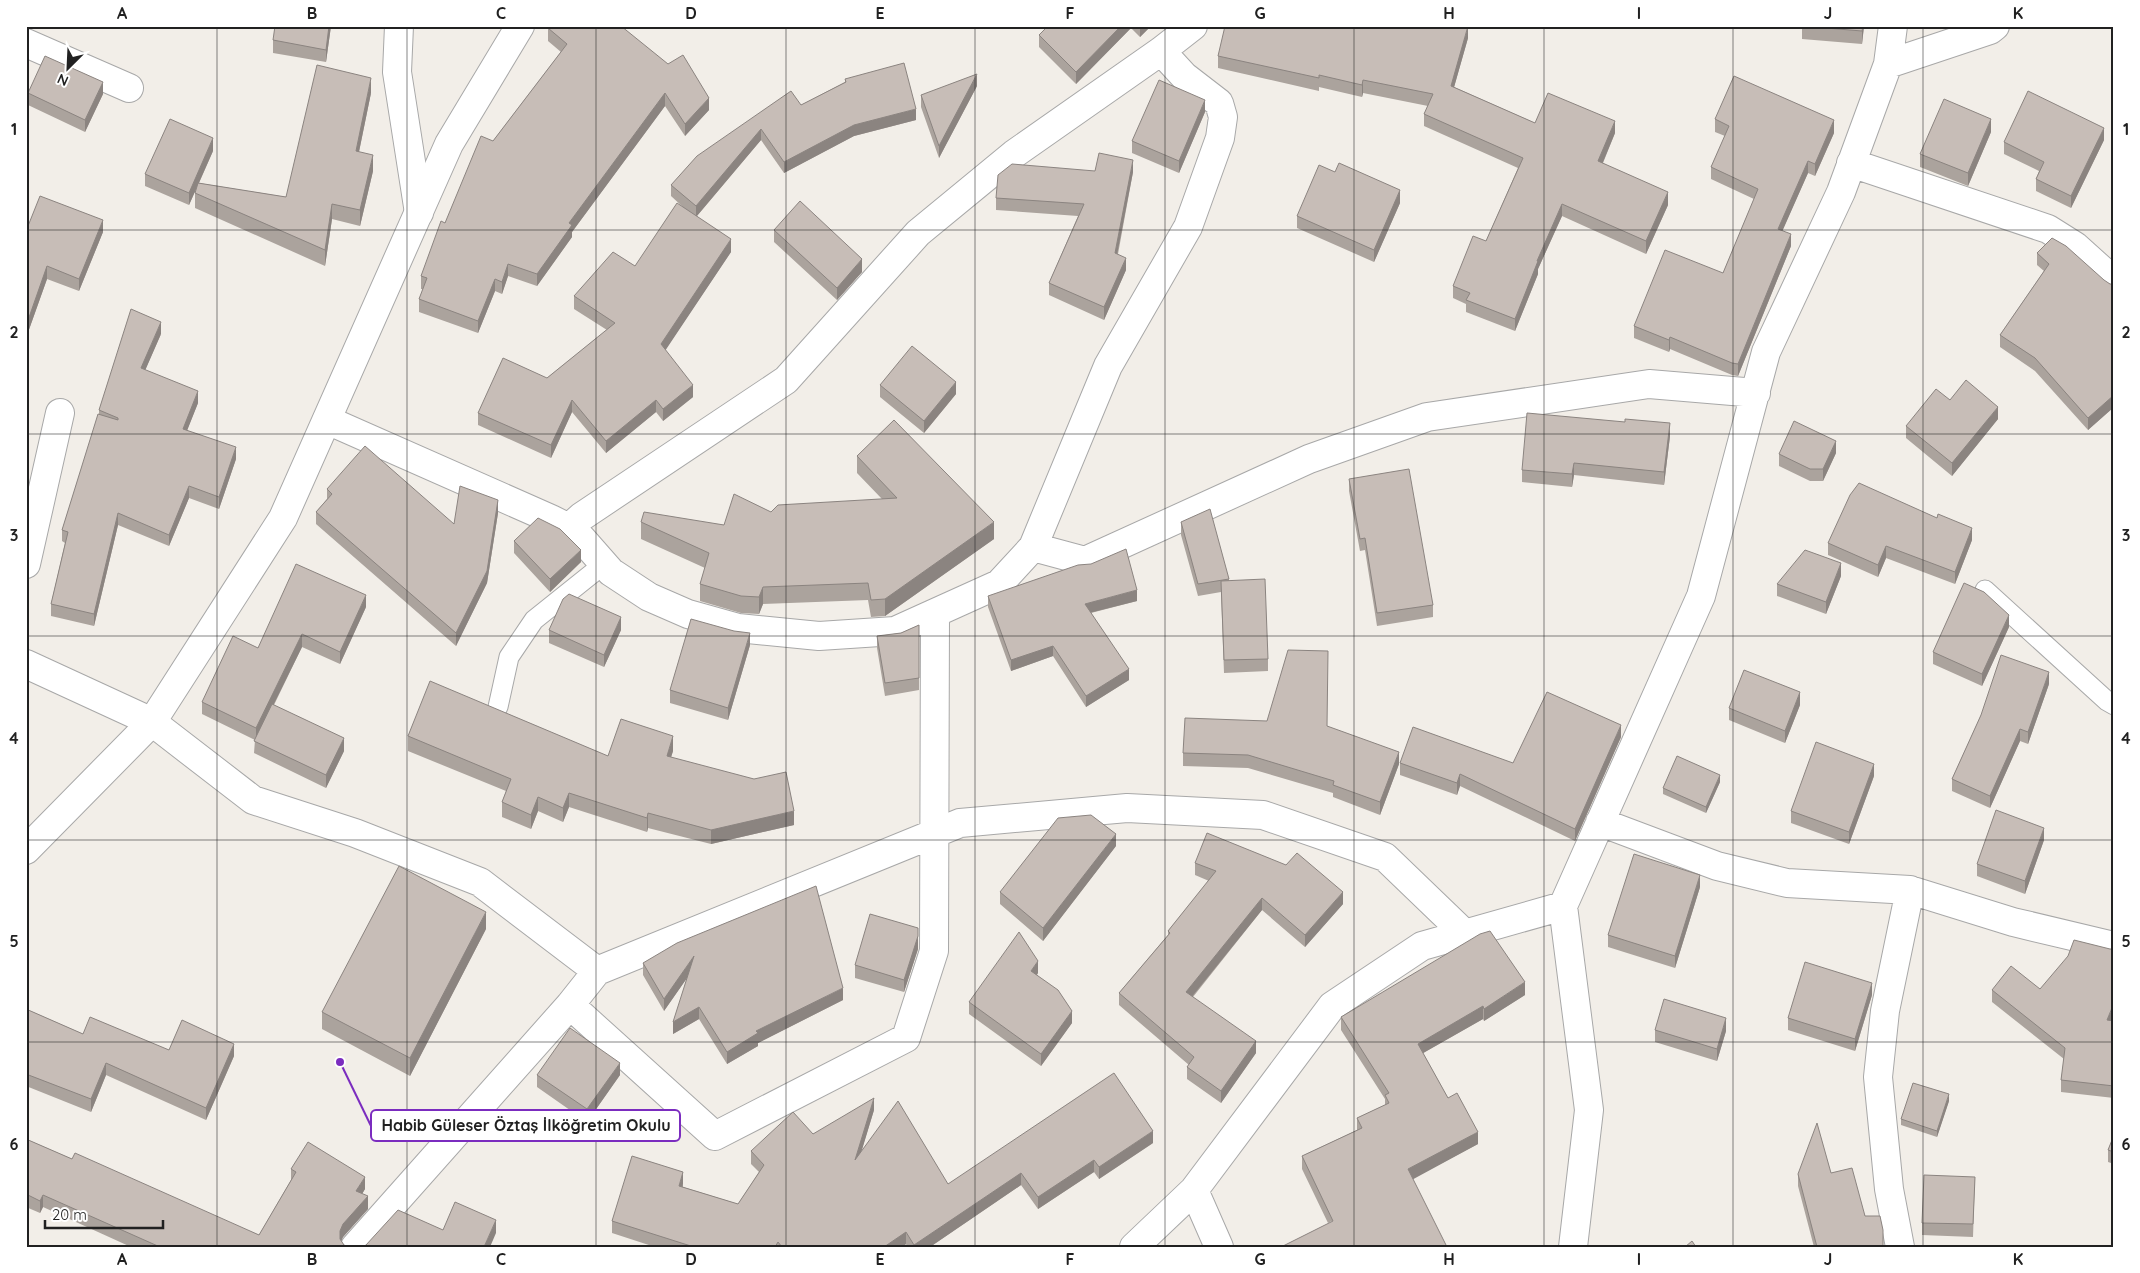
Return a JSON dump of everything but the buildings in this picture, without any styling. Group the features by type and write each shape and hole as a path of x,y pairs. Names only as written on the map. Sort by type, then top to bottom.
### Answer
{"street":[{"path":"398,26 397,72 418,213"},
{"path":"26,850 152,722 283,518 449,144 520,26"},
{"path":"569,528 581,517 786,380 918,233 1014,154 1161,51 1193,26"},
{"path":"1573,1247 1589,1110 1563,906 1701,596 1766,352 1841,192 1888,64 1893,26"},
{"path":"1888,64 1950,35 1990,30 1995,26"},
{"path":"26,43 129,88"},
{"path":"327,420 511,500 569,528 582,539 612,572 648,598 688,614 738,628 819,636 895,631 999,584 1033,547 1108,366 1188,227 1220,138 1223,118 1219,103 1184,76 1161,51"},
{"path":"1851,163 2048,228 2075,246 2114,281"},
{"path":"1033,547 1085,561 1309,459 1427,417 1649,384 1756,393"},
{"path":"26,564 60,413"},
{"path":"570,1005 715,1136 906,1038 934,951 934,613"},
{"path":"26,664 152,722 253,800 355,833 480,882 598,971"},
{"path":"355,1247 598,971 960,823 1127,808 1263,815 1385,857 1465,934"},
{"path":"1600,822 1717,866 1787,883 1910,890 2013,922 2114,946"},
{"path":"1900,1247 1889,1189 1878,1077 1885,1010 1910,890"},
{"path":"1134,1247 1194,1190 1332,1006 1422,946 1563,906"},
{"path":"1194,1190 1219,1247"}],"lane":[{"path":"498,707 509,657 534,620 604,564"},
{"path":"1984,590 2107,701 2114,705"}],"place":[{"name":"Habib Güleser Öztaş İlköğretim Okulu","path":"340,1062"}]}
